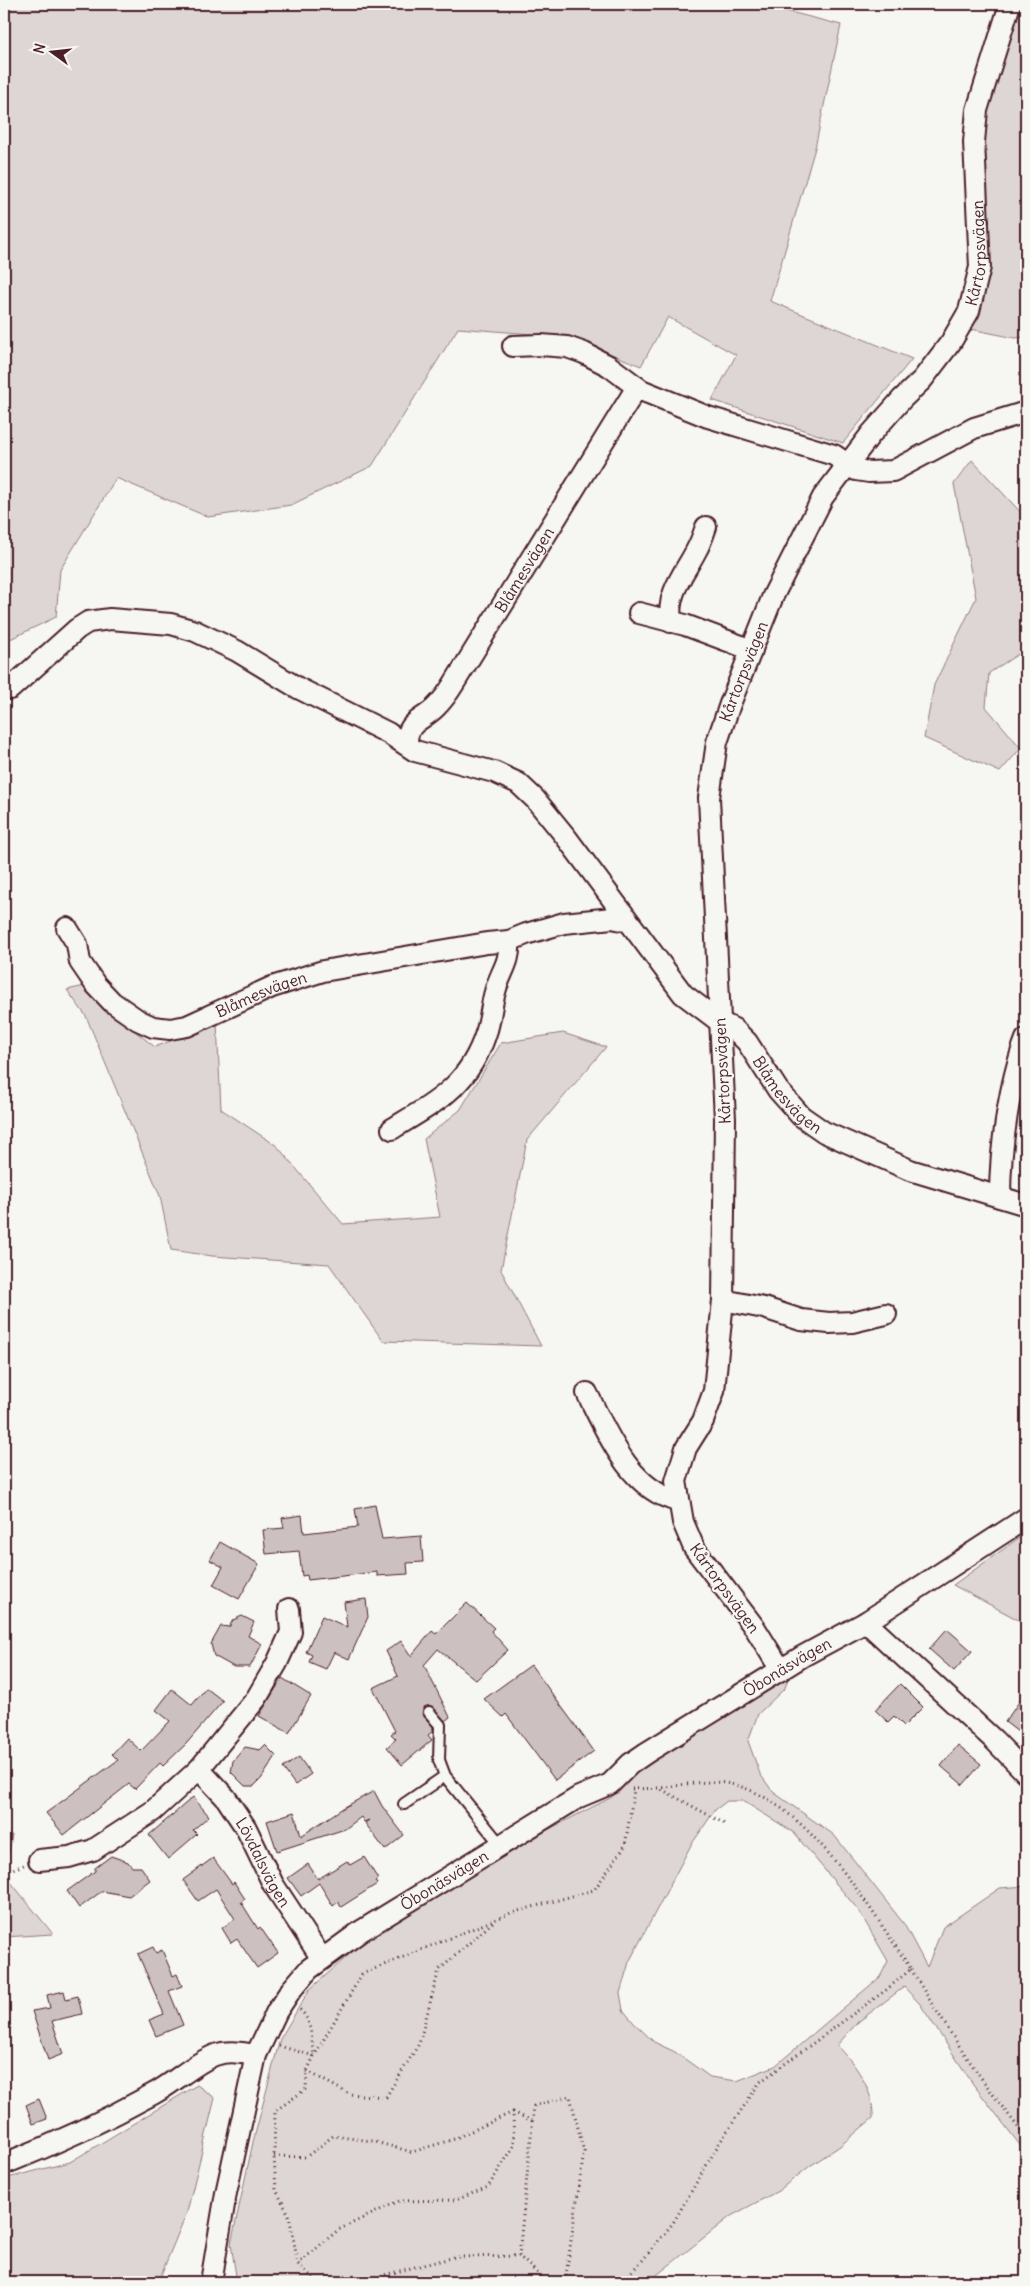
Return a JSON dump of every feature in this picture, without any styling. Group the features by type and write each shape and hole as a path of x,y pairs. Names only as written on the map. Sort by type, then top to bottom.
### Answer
{"street":[{"name":"Kårtorpsvägen","path":"781,1670 755,1628 694,1548 683,1522 676,1481 686,1448 703,1421 714,1391 723,1300 725,1119 709,798 717,742 730,704 773,596 823,497 847,463 902,399 922,380 951,342 969,311 980,267 974,142 977,110 1010,4"},
{"path":"513,346 541,344 566,347 584,353 609,366 637,387 708,417 834,455 856,470 893,471 974,428 1026,412"},
{"name":"Blåmesvägen","path":"407,745 406,734 413,724 437,707 453,685 637,387"},
{"path":"671,622 670,614 675,587 697,549 706,527"},
{"path":"639,613 752,650"},
{"name":"Blåmesvägen","path":"10,689 77,629 88,622 110,619 171,624 195,631 237,651 298,688 388,733 424,754 494,772 518,784 536,799 566,837 683,994 720,1022 734,1029 748,1042 778,1090 801,1116 824,1132 910,1170 1026,1205"},
{"name":"Blåmesvägen","path":"67,928 77,944 80,962 95,984 112,1002 138,1020 153,1027 170,1029 187,1026 272,987 322,971 509,941 526,934 564,924 612,918 627,921"},
{"path":"392,1129 438,1102 455,1087 478,1052 486,1034 495,991 510,954 509,941"},
{"path":"1000,1197 1000,1174 1012,1082 1026,1039"},
{"path":"723,1300 764,1308 801,1320 829,1323 852,1322 886,1314"},
{"path":"587,1393 605,1428 632,1472 650,1489 666,1498 678,1501"},
{"name":"Öbonäsvägen","path":"210,2282 226,2193 258,2051 277,2011 285,2002 291,1990 309,1969 360,1931 579,1797 610,1784 630,1764 646,1753 781,1670 866,1622 1026,1518"},
{"path":"39,1860 69,1857 93,1850 153,1811 199,1769 256,1699 277,1663 290,1632 289,1609"},
{"path":"866,1622 994,1740 1026,1773"},
{"name":"Lövdalsvägen","path":"199,1769 226,1798 246,1828 273,1884 322,1959"},
{"path":"4,2164 97,2124 155,2093 213,2056 228,2051 258,2051"}],"lane":[{"path":"428,1712 440,1725 439,1760 445,1776 500,1844"},
{"path":"404,1804 445,1776"}],"path":[{"path":"610,1784 634,1790 709,1782 731,1784 761,1796 782,1809 806,1829 838,1862 911,1969 948,2030 999,2104 1026,2137"},
{"path":"659,1788 725,1824"},
{"path":"317,2282 298,2264 289,2215 276,2190 274,2156 275,2110 306,2090 307,2071 314,2056 362,1974 512,1913 594,1890 625,1846 634,1790"},
{"path":"307,2071 348,2094 386,2097 419,2044 439,1970 495,1920"},
{"path":"621,2282 642,2262 673,2223 720,2142 760,2082 886,1990 911,1969"},
{"path":"285,2002 304,2013 310,2026 314,2056"},
{"path":"258,2051 272,2044 314,2056"},
{"path":"519,2256 534,2106 570,2096 584,2152 565,2282"},
{"path":"274,2156 306,2157 333,2136 372,2141 412,2152 454,2139 513,2112 532,2121"},
{"path":"298,2264 338,2230 399,2201 456,2200 488,2187 514,2146 513,2112"},
{"path":"356,2282 456,2257 519,2256 547,2282"}],"shaded area":[{"path":"4,4 759,4 841,25 815,148 770,301 912,359 843,443 712,400 736,355 668,317 641,366 569,337 458,328 372,466 291,505 208,517 116,478 60,570 56,617 4,642"},
{"path":"1017,4 1026,4 1026,337 1015,338 971,329 990,269 984,110"},
{"path":"972,460 1026,518 1026,649 989,673 986,707 1021,748 1000,772 924,738 934,685 976,598 954,484"},
{"path":"85,986 112,1013 155,1047 217,1023 221,1109 277,1146 343,1224 440,1217 424,1139 460,1110 501,1043 563,1033 606,1047 527,1140 501,1270 541,1346 383,1341 329,1264 212,1256 171,1250 160,1196 86,1016 67,990"},
{"path":"1026,1533 1026,1624 953,1585"},
{"path":"788,1678 785,1688 758,1714 748,1741 760,1774 773,1792 834,1835 904,1924 927,1967 943,1927 1000,1888 1026,1886 1026,2153 973,2084 920,2004 904,1987 858,2022 837,2045 851,2061 867,2088 873,2108 873,2118 840,2146 778,2191 731,2216 648,2282 237,2282 231,2244 253,2142 280,2039 309,1990 367,1939 516,1846 612,1797 637,1771","holes":["727,1801 743,1801 793,1832 859,1911 888,1961 880,1977 775,2066 737,2081 710,2077 675,2052 654,2042 623,2010 620,1993 629,1962 691,1845 715,1810"]},
{"path":"12,1835 5,1875 53,1934 4,1937 4,1836"},
{"path":"197,2085 215,2098 187,2212 158,2282 4,2282 4,2179 70,2162"}],"building":[{"path":"375,1505 382,1539 421,1536 423,1562 407,1563 408,1574 377,1576 377,1572 308,1580 307,1575 302,1576 299,1551 266,1554 263,1530 284,1528 282,1518 302,1515 304,1533 358,1527 355,1509"},
{"path":"220,1542 259,1564 239,1599 213,1585 223,1567 210,1560"},
{"path":"366,1599 368,1617 349,1659 334,1652 326,1669 309,1662 312,1655 306,1652 322,1616 347,1627 344,1602"},
{"path":"467,1603 494,1628 491,1631 508,1650 476,1680 438,1649 424,1665 450,1717 445,1721 432,1706 424,1707 422,1714 433,1727 433,1731 428,1735 432,1740 402,1765 387,1747 396,1739 391,1734 395,1731 373,1688 398,1676 386,1651 401,1641 411,1656 432,1631 436,1634"},
{"path":"242,1616 254,1622 248,1636 262,1644 250,1667 234,1667 214,1656 211,1644 221,1626 229,1627 233,1620"},
{"path":"947,1629 972,1651 954,1671 929,1649"},
{"path":"531,1665 594,1751 555,1780 506,1714 503,1717 484,1699"},
{"path":"282,1678 311,1696 289,1733 259,1716"},
{"path":"900,1684 923,1707 904,1726 894,1716 888,1722 875,1710"},
{"path":"206,1688 223,1701 186,1744 163,1766 160,1763 135,1789 129,1784 64,1835 46,1813 118,1760 112,1754 127,1738 141,1751 170,1721 156,1710 172,1689 192,1705"},
{"path":"1026,1692 1026,1738 1005,1722"},
{"path":"265,1745 276,1756 261,1779 254,1786 245,1786 231,1772 233,1761 245,1747 260,1750"},
{"path":"958,1745 981,1764 963,1785 941,1766"},
{"path":"299,1757 311,1774 295,1785 283,1768"},
{"path":"374,1791 382,1806 404,1835 385,1850 365,1823 369,1820 364,1822 361,1817 345,1829 277,1851 267,1821 294,1812 301,1836 343,1808"},
{"path":"193,1797 209,1816 193,1830 197,1834 168,1859 149,1835"},
{"path":"111,1856 128,1862 132,1867 141,1867 150,1880 129,1896 102,1891 79,1908 67,1891 95,1871 95,1868"},
{"path":"364,1857 378,1879 375,1881 377,1884 341,1907 338,1902 333,1906 319,1883 301,1896 288,1878 308,1864 318,1879 347,1861 350,1865"},
{"path":"213,1858 232,1884 234,1882 245,1899 241,1902 258,1929 260,1927 278,1953 257,1968 237,1939 231,1943 222,1928 235,1919 216,1889 198,1901 183,1880"},
{"path":"153,1947 156,1953 162,1950 173,1976 177,1974 182,1986 169,1991 183,2025 156,2036 149,2020 164,2014 138,1954"},
{"path":"64,1991 66,1999 78,1996 82,2014 52,2021 63,2054 48,2060 32,2011 50,2008 47,1995"},
{"path":"39,2099 47,2119 33,2124 26,2105"}]}
